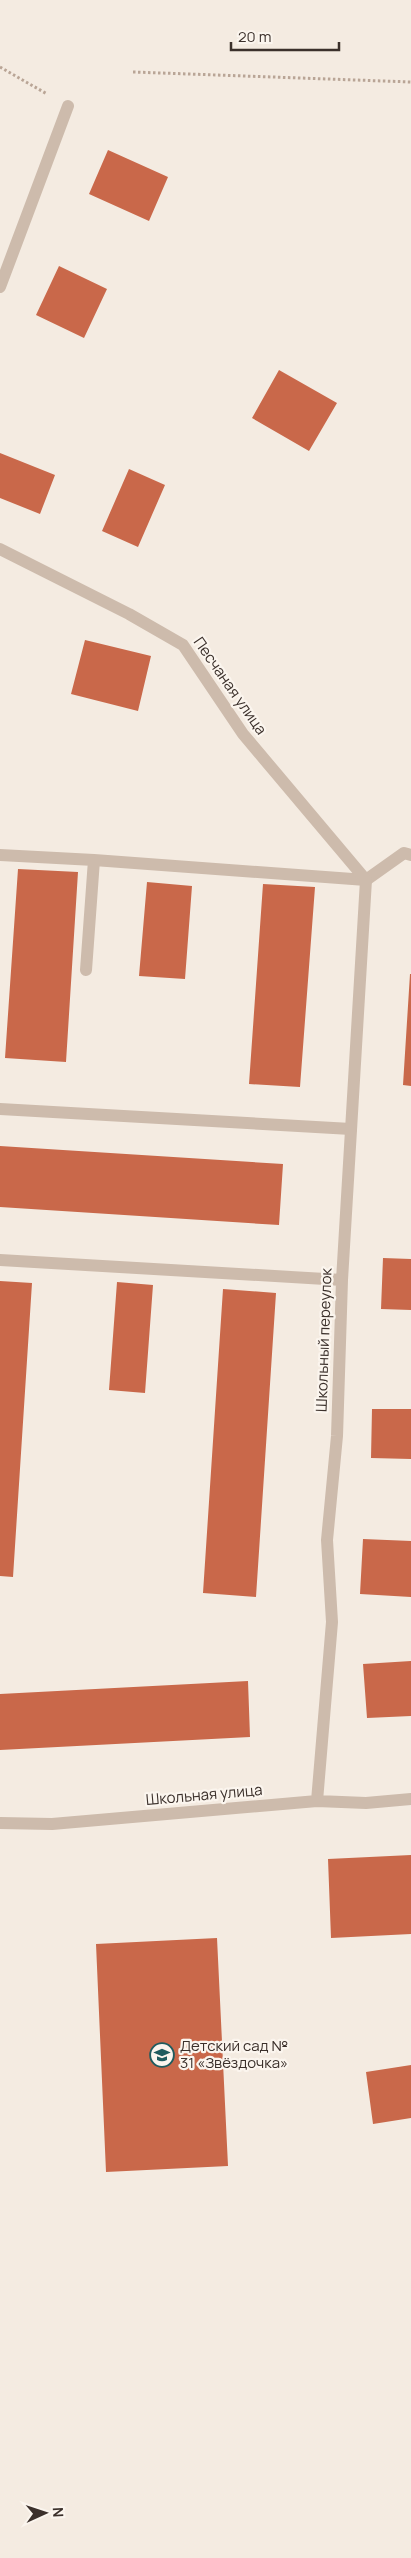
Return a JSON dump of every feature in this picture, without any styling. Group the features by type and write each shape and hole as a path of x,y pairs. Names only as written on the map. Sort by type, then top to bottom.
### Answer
{"street":[{"path":"0,287 68,106"},
{"name":"Песчаная улица","path":"0,549 130,614 183,644 243,734 366,880"},
{"path":"0,855 366,880 404,853 411,855"},
{"path":"86,970 94,860"},
{"name":"Школьный переулок","path":"318,1801 332,1622 327,1540 337,1436 342,1280 366,880"},
{"path":"0,1109 351,1129"},
{"path":"0,1260 342,1280"},
{"name":"Школьная улица","path":"0,1823 52,1824 318,1801 366,1803 411,1799"}],"path":[{"path":"0,67 68,106"},
{"path":"133,72 411,82"}],"building":[{"path":"108,150 168,177 149,221 89,194"},
{"path":"59,266 107,289 84,338 36,315"},
{"path":"279,370 337,403 309,451 252,418"},
{"path":"0,453 55,475 40,514 0,498"},
{"path":"129,469 165,485 138,547 102,531"},
{"path":"85,640 151,656 138,711 71,694"},
{"path":"18,869 78,872 66,1062 5,1058"},
{"path":"147,882 192,886 185,979 139,976"},
{"path":"263,884 315,887 300,1087 249,1084"},
{"path":"411,974 411,1086 403,1085"},
{"path":"0,1146 283,1164 279,1225 0,1207"},
{"path":"383,1258 411,1259 411,1310 381,1309"},
{"path":"0,1281 32,1283 13,1577 0,1576"},
{"path":"117,1282 153,1285 145,1393 109,1390"},
{"path":"223,1289 276,1293 256,1597 203,1593"},
{"path":"372,1409 411,1409 411,1459 371,1458"},
{"path":"363,1539 411,1541 411,1597 360,1594"},
{"path":"411,1661 411,1716 367,1718 363,1664"},
{"path":"248,1681 250,1737 0,1750 0,1694"},
{"path":"411,1855 411,1934 331,1938 328,1859"},
{"name":"Детский сад № 31 «Звёздочка»","path":"217,1938 228,2166 106,2172 96,1944"},
{"path":"411,2065 411,2118 373,2124 366,2072"}],"place":[{"name":"Детский сад № 31 «Звёздочка»","path":"162,2055"}]}
